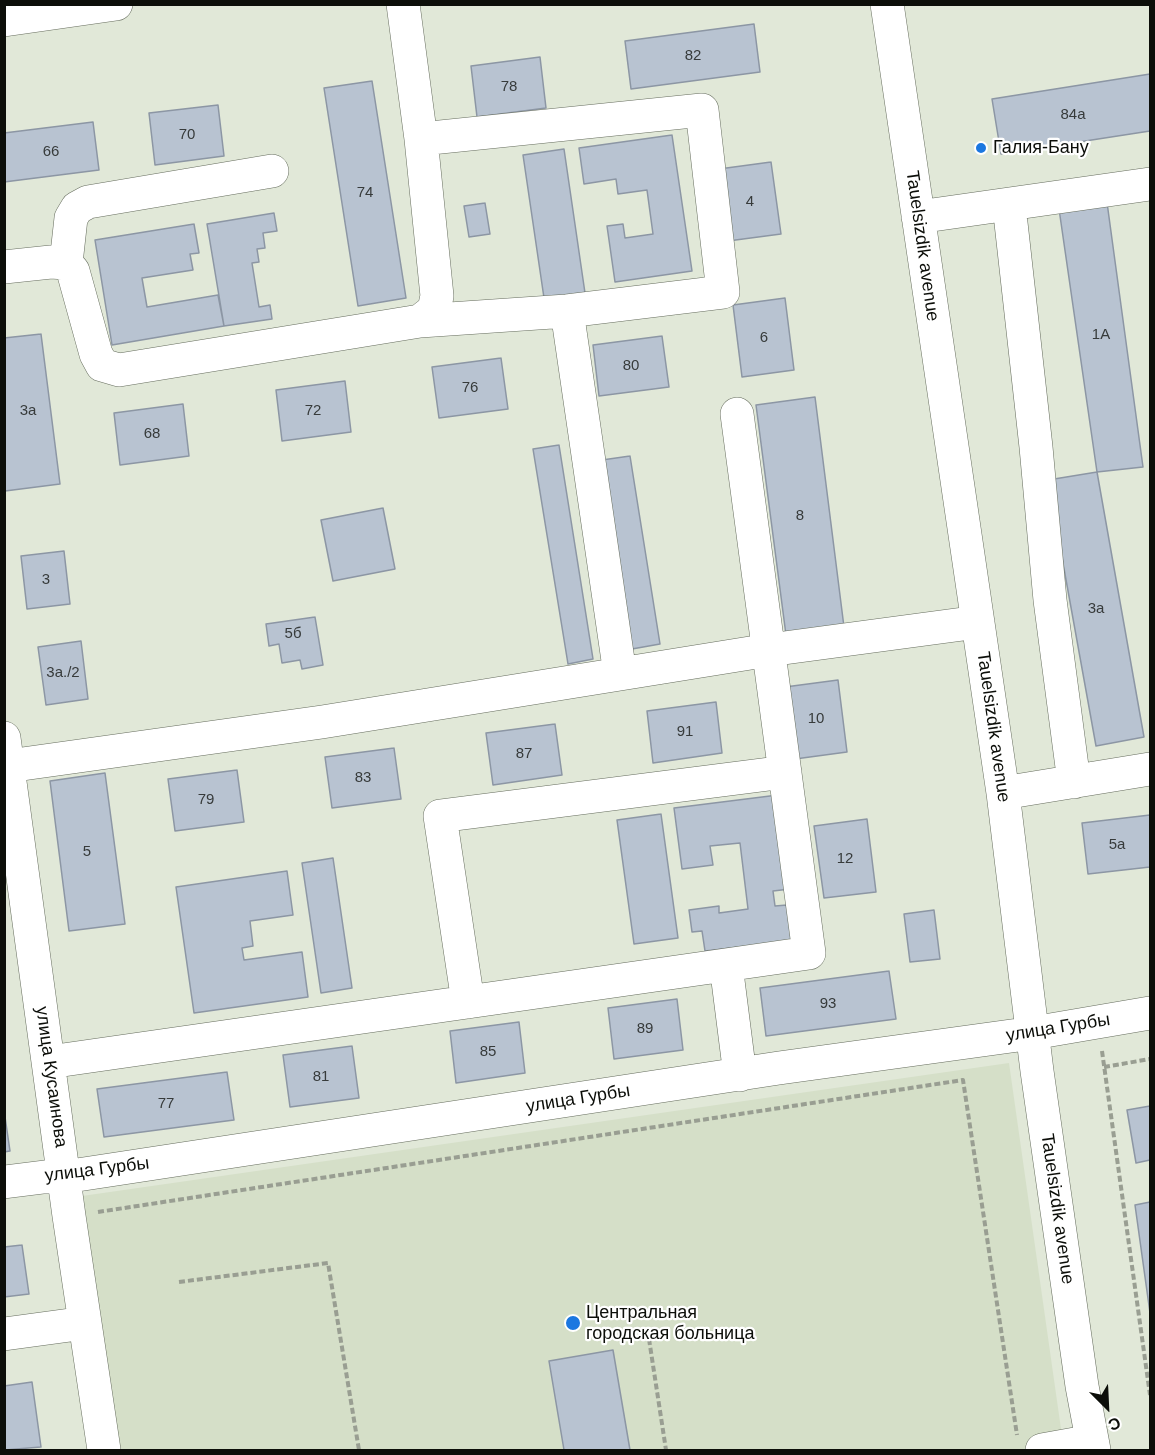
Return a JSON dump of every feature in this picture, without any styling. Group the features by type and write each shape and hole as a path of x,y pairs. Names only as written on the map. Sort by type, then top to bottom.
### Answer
{"street":[{"path":"4,20 116,4"},
{"path":"403,4 421,139 437,296 434,310 420,321"},
{"name":"Tauelsizdik avenue","path":"887,4 1003,793 1033,1033 1082,1386 1093,1446"},
{"path":"4,267 51,262 66,263 74,271 96,354 102,365 119,370 420,321 567,311 723,292 702,110 421,139"},
{"path":"66,263 71,218 77,208 88,202 272,171"},
{"path":"918,217 1009,205 1149,192"},
{"path":"1009,205 1036,447 1050,600 1074,782"},
{"path":"567,311 620,674"},
{"path":"49,1062 809,953 737,414"},
{"path":"6,752 322,722 769,650 978,622"},
{"name":"улица Кусаинова","path":"6,752 69,1216 104,1450"},
{"path":"1003,793 1150,769"},
{"path":"468,1002 440,816 785,772"},
{"path":"726,964 740,1075"},
{"name":"улица Гурбы","path":"4,1182 64,1177 1033,1033 1150,1013"},
{"path":"4,1334 85,1323"},
{"path":"1030,1445 1093,1446"}],"path":[{"path":"1098,1022 1150,1395"},
{"path":"1104,1067 1150,1059"},
{"path":"69,1216 963,1080 1030,1445"},
{"path":"179,1282 328,1263 359,1450"},
{"path":"649,1339 666,1450"}],"shaded area":[{"name":"Центральная городская больница","path":"1009,1063 1064,1450 118,1450 82,1196"}],"building":[{"path":"754,24 760,72 631,89 625,41"},
{"path":"540,57 546,108 477,117 471,66"},
{"path":"1150,74 1150,131 1001,154 992,99"},
{"path":"372,81 406,298 358,306 324,88"},
{"path":"218,105 224,156 155,165 149,113"},
{"path":"93,122 99,170 4,182 4,133"},
{"path":"672,135 692,271 615,282 607,226 623,224 625,238 653,234 647,190 618,194 616,179 584,184 579,148"},
{"path":"564,149 585,293 544,298 523,155"},
{"path":"771,162 781,234 728,241 719,169"},
{"path":"1106,195 1143,467 1097,472 1058,202"},
{"path":"485,203 490,234 469,237 464,206"},
{"path":"274,213 277,231 263,233 265,248 257,249 259,262 252,263 259,307 270,305 272,319 224,326 207,224"},
{"path":"194,224 199,253 190,254 193,270 142,278 147,307 218,295 224,326 112,345 95,240"},
{"path":"785,298 794,370 742,377 733,305"},
{"path":"41,334 60,484 5,491 4,338"},
{"path":"662,336 669,387 599,396 593,345"},
{"path":"501,358 508,409 439,418 432,367"},
{"path":"345,381 351,432 282,441 276,390"},
{"path":"815,397 844,627 786,635 756,405"},
{"path":"183,404 189,456 120,465 114,413"},
{"path":"559,445 593,659 568,664 533,449"},
{"path":"630,456 660,644 632,649 602,460"},
{"path":"1097,472 1144,737 1096,746 1048,480"},
{"path":"383,508 395,569 333,581 321,520"},
{"path":"64,551 70,604 27,609 21,556"},
{"path":"315,617 323,665 302,669 300,660 282,663 279,644 269,646 266,624"},
{"path":"81,641 88,699 46,705 38,647"},
{"path":"838,680 847,752 795,759 785,687"},
{"path":"716,702 722,753 653,763 647,711"},
{"path":"555,724 562,775 493,785 486,733"},
{"path":"394,748 401,799 332,808 325,757"},
{"path":"237,770 244,822 175,831 168,779"},
{"path":"105,773 125,924 69,931 50,781"},
{"path":"778,795 790,889 773,891 775,906 787,905 792,941 705,951 702,931 692,932 689,910 719,906 719,913 748,909 740,843 710,846 713,865 682,869 674,808"},
{"path":"661,814 678,938 634,944 617,820"},
{"path":"1150,815 1150,867 1088,874 1082,823"},
{"path":"867,819 876,892 824,898 814,826"},
{"path":"333,858 352,988 321,993 302,863"},
{"path":"287,871 293,915 250,921 253,946 242,948 244,960 302,952 308,997 194,1013 176,887"},
{"path":"934,910 940,959 910,962 904,914"},
{"path":"889,971 896,1019 766,1036 760,988"},
{"path":"677,999 683,1050 614,1059 608,1008"},
{"path":"519,1022 525,1073 456,1083 450,1031"},
{"path":"352,1046 359,1098 290,1107 283,1055"},
{"path":"227,1072 234,1120 104,1137 97,1089"},
{"path":"1150,1106 1150,1160 1136,1163 1127,1110"},
{"path":"4,1110 10,1151 4,1152"},
{"path":"1150,1202 1150,1313 1135,1205"},
{"path":"22,1245 29,1294 4,1297 4,1247"},
{"path":"613,1350 630,1450 564,1450 549,1361"},
{"path":"32,1382 41,1447 4,1450 4,1386"}],"place":[{"name":"Галия-Бану","path":"981,148"},
{"name":"Центральная городская больница","path":"573,1323"}]}
